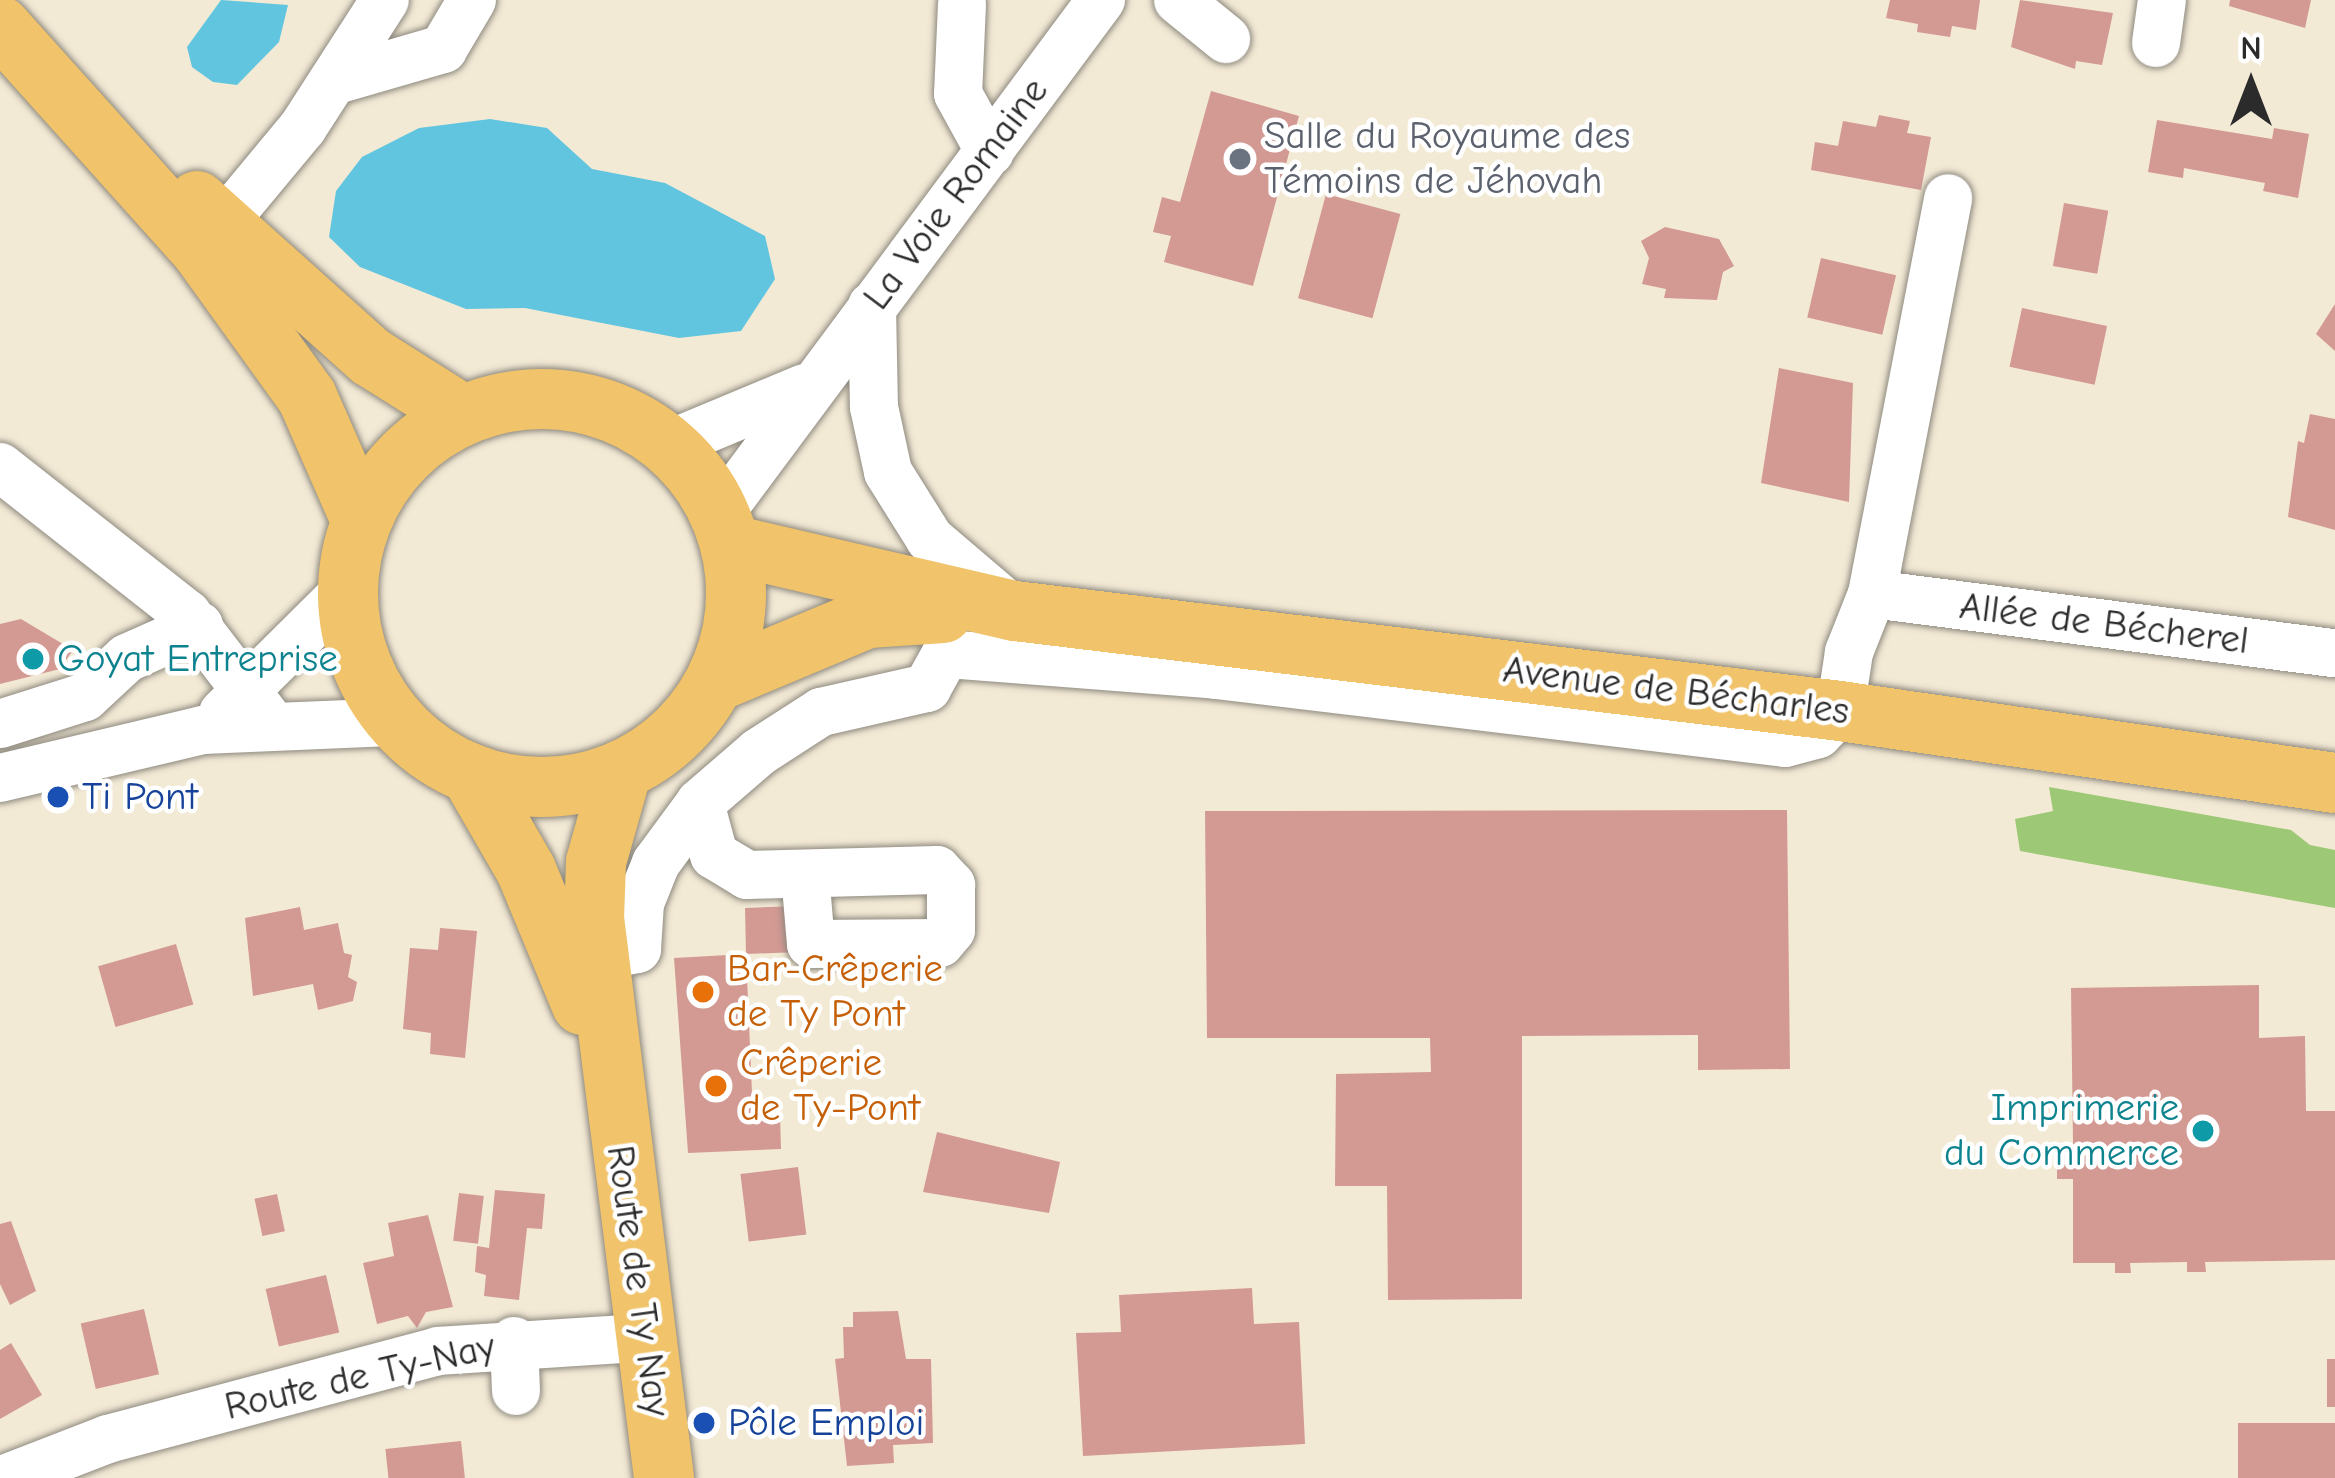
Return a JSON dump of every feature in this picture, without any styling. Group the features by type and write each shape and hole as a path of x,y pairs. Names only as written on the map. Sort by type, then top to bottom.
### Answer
{"main road":[{"path":"0,26 214,238 371,357 463,415"},
{"path":"214,238 307,397 361,520"},
{"path":"515,400 569,400 622,416 668,445 726,529 737,591 715,682 681,728 622,770 572,785 520,786 470,773 397,722 359,661 347,590 361,520 386,477 420,441 463,415 515,400"},
{"name":"Avenue de Bécharles","path":"726,529 1015,611 1840,712 2335,783"},
{"name":"Avenue de Bécharles","path":"715,682 868,618 1015,611"},
{"name":"Route de Ty Nay","path":"622,770 596,862 597,957 609,1085 652,1337 664,1478"},
{"name":"Route de Ty Nay","path":"470,773 554,929 609,1085"}],"street":[{"path":"214,238 333,81 385,0"},
{"path":"333,81 442,49 472,0"},
{"name":"La Voie Romaine","path":"726,529 808,386 1101,0"},
{"path":"1178,0 1226,39"},
{"path":"961,1 958,94 990,152"},
{"path":"597,957 637,949 646,883 700,803 821,712 927,688 946,655 1216,675 1785,743 1818,734 1840,712 1849,652 1872,594 1948,199"},
{"path":"872,306 874,407 888,472 945,556 1015,611"},
{"path":"668,445 808,386"},
{"path":"0,466 199,626 258,708"},
{"path":"258,708 347,590"},
{"name":"Allée de Bécherel","path":"1872,594 2335,653"},
{"path":"0,724 85,697 127,658 199,626"},
{"path":"0,778 202,730 258,708 397,722"},
{"path":"700,803 714,855 726,868 805,874"},
{"name":"Route de Ty-Nay","path":"7,1478 74,1465 421,1355 514,1341 652,1337"},
{"path":"514,1341 516,1391"}],"green space":[{"path":"2049,787 2291,830 2310,845 2335,850 2335,908 2020,851 2015,819 2053,811"}],"water":[{"path":"221,0 288,5 279,42 237,85 213,82 192,67 187,47"},
{"path":"490,119 547,128 592,169 665,183 765,236 775,279 741,331 679,338 525,308 466,309 360,267 329,237 336,191 362,157 419,128"}],"building":[{"path":"1890,0 1980,0 1976,30 1952,26 1950,37 1917,32 1918,24 1886,18"},
{"path":"2020,0 2113,13 2102,65 2076,61 2075,69 2011,47"},
{"path":"2230,0 2311,0 2305,28 2229,6"},
{"name":"Salle du Royaume des Témoins de Jéhovah","path":"1211,91 1299,116 1253,286 1164,262 1171,236 1153,232 1162,197 1180,202"},
{"path":"1879,115 1910,121 1907,133 1931,137 1921,190 1811,170 1815,142 1838,146 1843,121 1876,127"},
{"path":"2157,120 2272,139 2274,128 2309,134 2298,198 2263,191 2265,183 2184,168 2183,178 2148,172"},
{"path":"1326,194 1400,214 1372,318 1298,298"},
{"path":"2064,203 2108,211 2097,274 2053,266"},
{"path":"1665,227 1719,239 1734,266 1723,272 1717,300 1664,298 1666,289 1642,284 1649,258 1641,241"},
{"path":"1821,258 1896,275 1882,335 1807,317"},
{"path":"2335,304 2335,351 2316,334"},
{"path":"2022,308 2107,326 2095,385 2010,367"},
{"path":"1779,368 1853,383 1849,502 1761,483"},
{"path":"2310,414 2335,419 2335,530 2288,517 2298,441 2304,443"},
{"name":"Goyat Entreprise","path":"21,619 73,650 60,669 0,684 0,624"},
{"path":"1787,810 1790,1069 1698,1070 1698,1035 1522,1036 1522,1299 1388,1300 1387,1186 1335,1186 1336,1074 1431,1072 1430,1038 1207,1038 1205,811"},
{"path":"797,906 798,952 746,954 745,908"},
{"path":"300,907 304,930 338,923 344,953 352,955 348,977 357,982 353,1001 318,1010 313,984 253,996 245,918"},
{"path":"440,928 477,931 465,1058 430,1054 431,1033 403,1029 410,948 438,950"},
{"path":"176,944 193,1005 116,1027 98,966"},
{"path":"746,954 753,1116 780,1115 781,1149 688,1153 674,958"},
{"name":"Imprimerie du Commerce","path":"2259,985 2259,1038 2305,1036 2306,1111 2335,1111 2335,1260 2205,1262 2206,1272 2187,1272 2187,1262 2130,1263 2131,1273 2115,1273 2115,1263 2073,1263 2073,1179 2057,1179 2057,1144 2073,1144 2071,988"},
{"path":"937,1132 1060,1162 1049,1213 923,1192"},
{"path":"798,1167 806,1234 749,1242 740,1174"},
{"path":"495,1190 545,1194 542,1229 527,1228 519,1300 484,1296 486,1275 475,1272 477,1246 489,1248"},
{"path":"459,1193 484,1196 478,1244 453,1241"},
{"path":"277,1194 285,1231 262,1236 255,1199"},
{"path":"428,1215 453,1307 426,1312 417,1328 408,1316 377,1324 363,1263 394,1256 388,1223"},
{"path":"11,1221 36,1291 10,1305 0,1284 0,1224"},
{"path":"326,1275 339,1332 279,1346 266,1289"},
{"path":"1252,1288 1254,1324 1299,1322 1305,1444 1083,1456 1076,1333 1121,1332 1119,1295"},
{"path":"144,1309 159,1374 96,1389 81,1324"},
{"path":"898,1311 906,1359 931,1359 933,1443 893,1445 894,1463 847,1466 835,1359 844,1358 843,1327 853,1327 853,1312"},
{"path":"11,1343 42,1395 0,1419 0,1350"},
{"path":"2327,1359 2335,1359 2335,1407 2327,1407"},
{"path":"2238,1423 2335,1423 2335,1478 2238,1478"},
{"path":"461,1441 465,1478 388,1478 385,1449"}],"place":[{"name":"Salle du Royaume des Témoins de Jéhovah","path":"1240,159"},
{"name":"Goyat Entreprise","path":"33,659"},
{"name":"Ti Pont","path":"58,797"},
{"name":"Bar-Crêperie de Ty Pont","path":"703,992"},
{"name":"Crêperie de Ty-Pont","path":"716,1086"},
{"name":"Imprimerie du Commerce","path":"2203,1131"},
{"name":"Pôle Emploi","path":"704,1423"}]}
